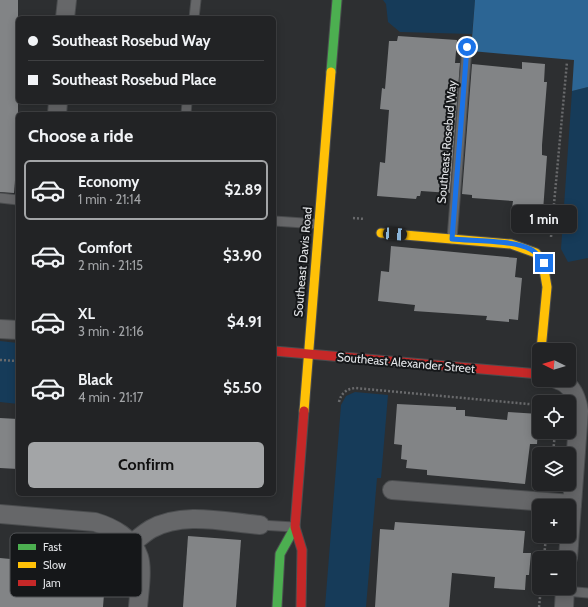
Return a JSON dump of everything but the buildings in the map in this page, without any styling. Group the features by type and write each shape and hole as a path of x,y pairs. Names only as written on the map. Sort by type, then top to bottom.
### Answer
{"street":[{"path":"65,16 67,0"},
{"name":"Southeast Davis Road","path":"300,607 302,550 295,527 337,0"},
{"path":"381,233 511,244 530,249 540,256 544,263 547,277 542,343"},
{"path":"0,329 16,330"},
{"name":"Southeast Alexander Street","path":"276,351 532,372"},
{"path":"570,387 578,404 579,411 572,499"},
{"path":"392,490 532,501"},
{"path":"0,514 94,522 108,526 119,533"},
{"path":"142,535 150,529 167,522 185,518 260,525"},
{"name":"Southeast Davis Road","path":"277,607 280,554 295,527"},
{"path":"138,597 138,607"}],"lane":[{"path":"194,16 196,0"},
{"name":"Southeast Rosebud Way","path":"452,239 467,47"},
{"path":"0,198 16,200"},
{"path":"276,221 318,224"},
{"path":"260,525 295,527"},
{"path":"576,594 588,593"}],"path":[{"path":"550,242 567,62"},
{"path":"353,218 359,218"},
{"path":"0,360 16,361"},
{"path":"339,402 342,394 355,388 532,404"},
{"path":"540,607 541,595"}],"shaded area":[{"path":"383,0 475,0 472,34 400,32 388,22 386,4"},
{"path":"475,0 588,0 588,87 572,91 574,60 471,51"},
{"path":"588,87 588,258 568,262 561,249 572,91"},
{"path":"0,341 16,343 16,404 0,402"},
{"path":"355,392 388,395 381,478 377,478 366,607 325,607 341,405 346,396"}],"traffic: fast":[{"path":"331,72 337,0"},
{"path":"277,607 280,554 295,527"}],"traffic: slow":[{"path":"304,411 331,72"},
{"path":"381,233 511,244 536,253 543,264 547,287 542,343"}],"traffic: jam":[{"path":"276,351 532,373"},
{"path":"301,607 302,550 295,527 304,411"}],"route":[{"path":"467,47 452,239 511,244 530,249 540,256 544,263"}]}
